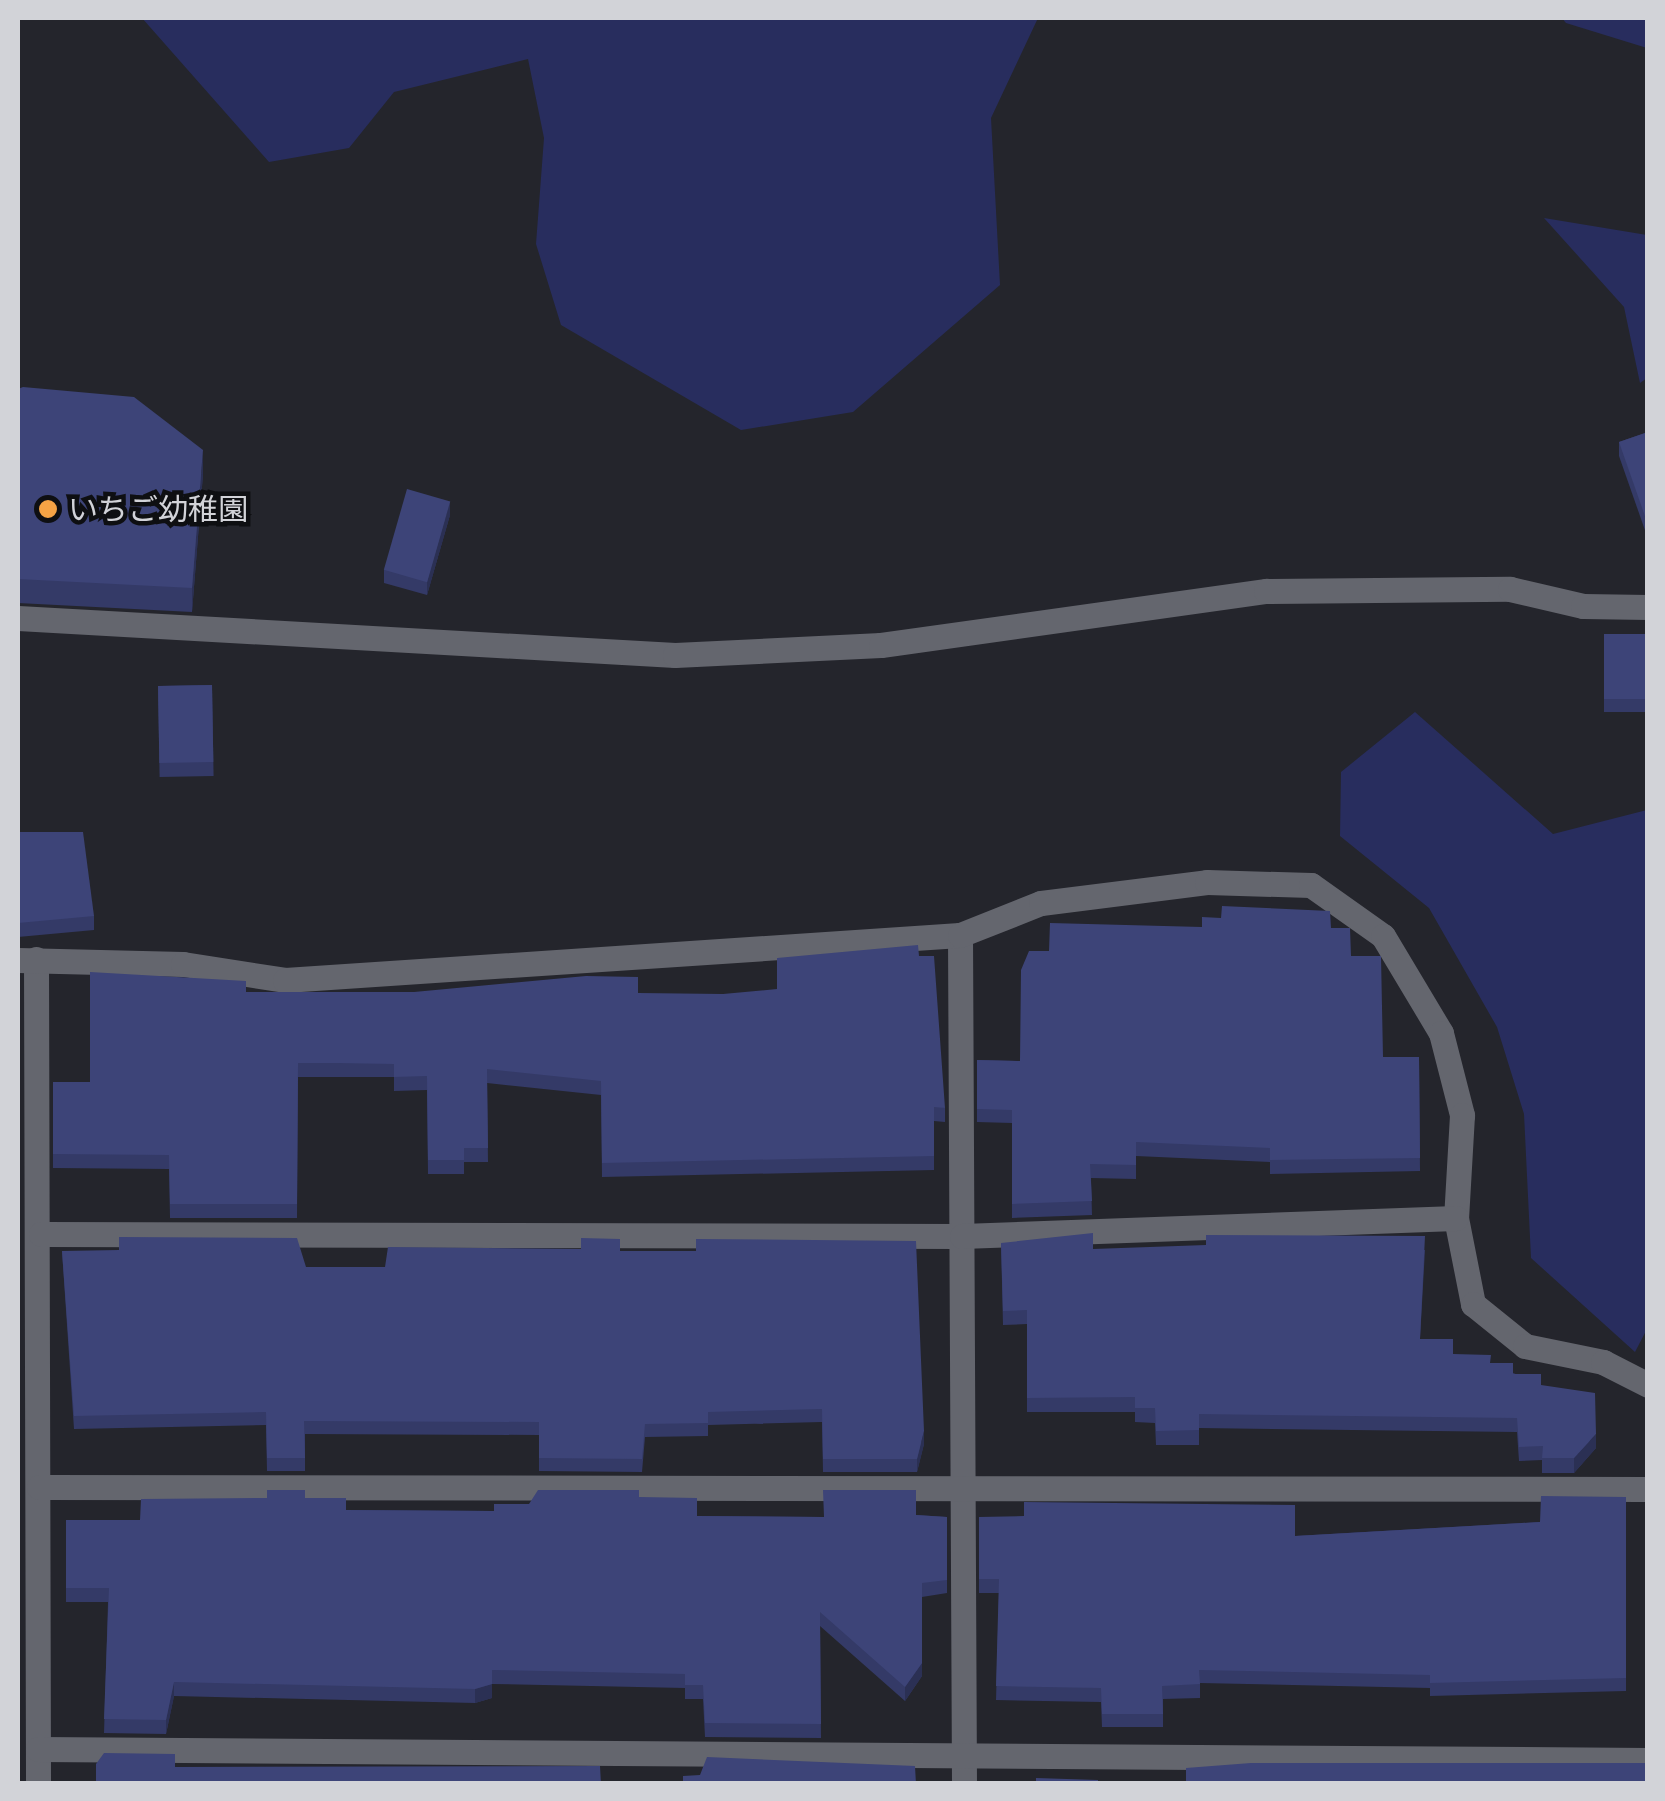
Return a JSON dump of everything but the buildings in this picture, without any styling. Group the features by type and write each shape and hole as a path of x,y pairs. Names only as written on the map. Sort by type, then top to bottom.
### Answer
{"street":[{"path":"18,618 676,655 881,646 1266,590 1510,589 1583,606 1648,607"},
{"path":"38,1784 40,1234 27,960 183,964 286,980 960,935 1041,904 1207,882 1312,885 1383,936 1441,1032 1462,1115 1456,1218 1472,1304 1526,1346 1603,1362 1648,1385"},
{"path":"960,935 964,1784"},
{"path":"40,1234 962,1236 1456,1218"},
{"path":"39,1486 1648,1489"},
{"path":"38,1749 963,1751 1648,1760"}],"shaded area":[{"path":"142,18 1038,18 991,118 1000,285 853,412 741,430 561,325 536,244 544,138 528,59 394,92 349,148 269,162"},
{"path":"1562,18 1647,18 1647,48 1566,23"},
{"path":"1544,218 1647,235 1647,378 1640,383 1624,307"},
{"path":"1415,712 1553,834 1647,810 1648,1327 1635,1352 1531,1258 1524,1114 1497,1027 1429,908 1340,836 1341,772"}],"place":[{"name":"いちご幼稚園","path":"48,509"}]}
